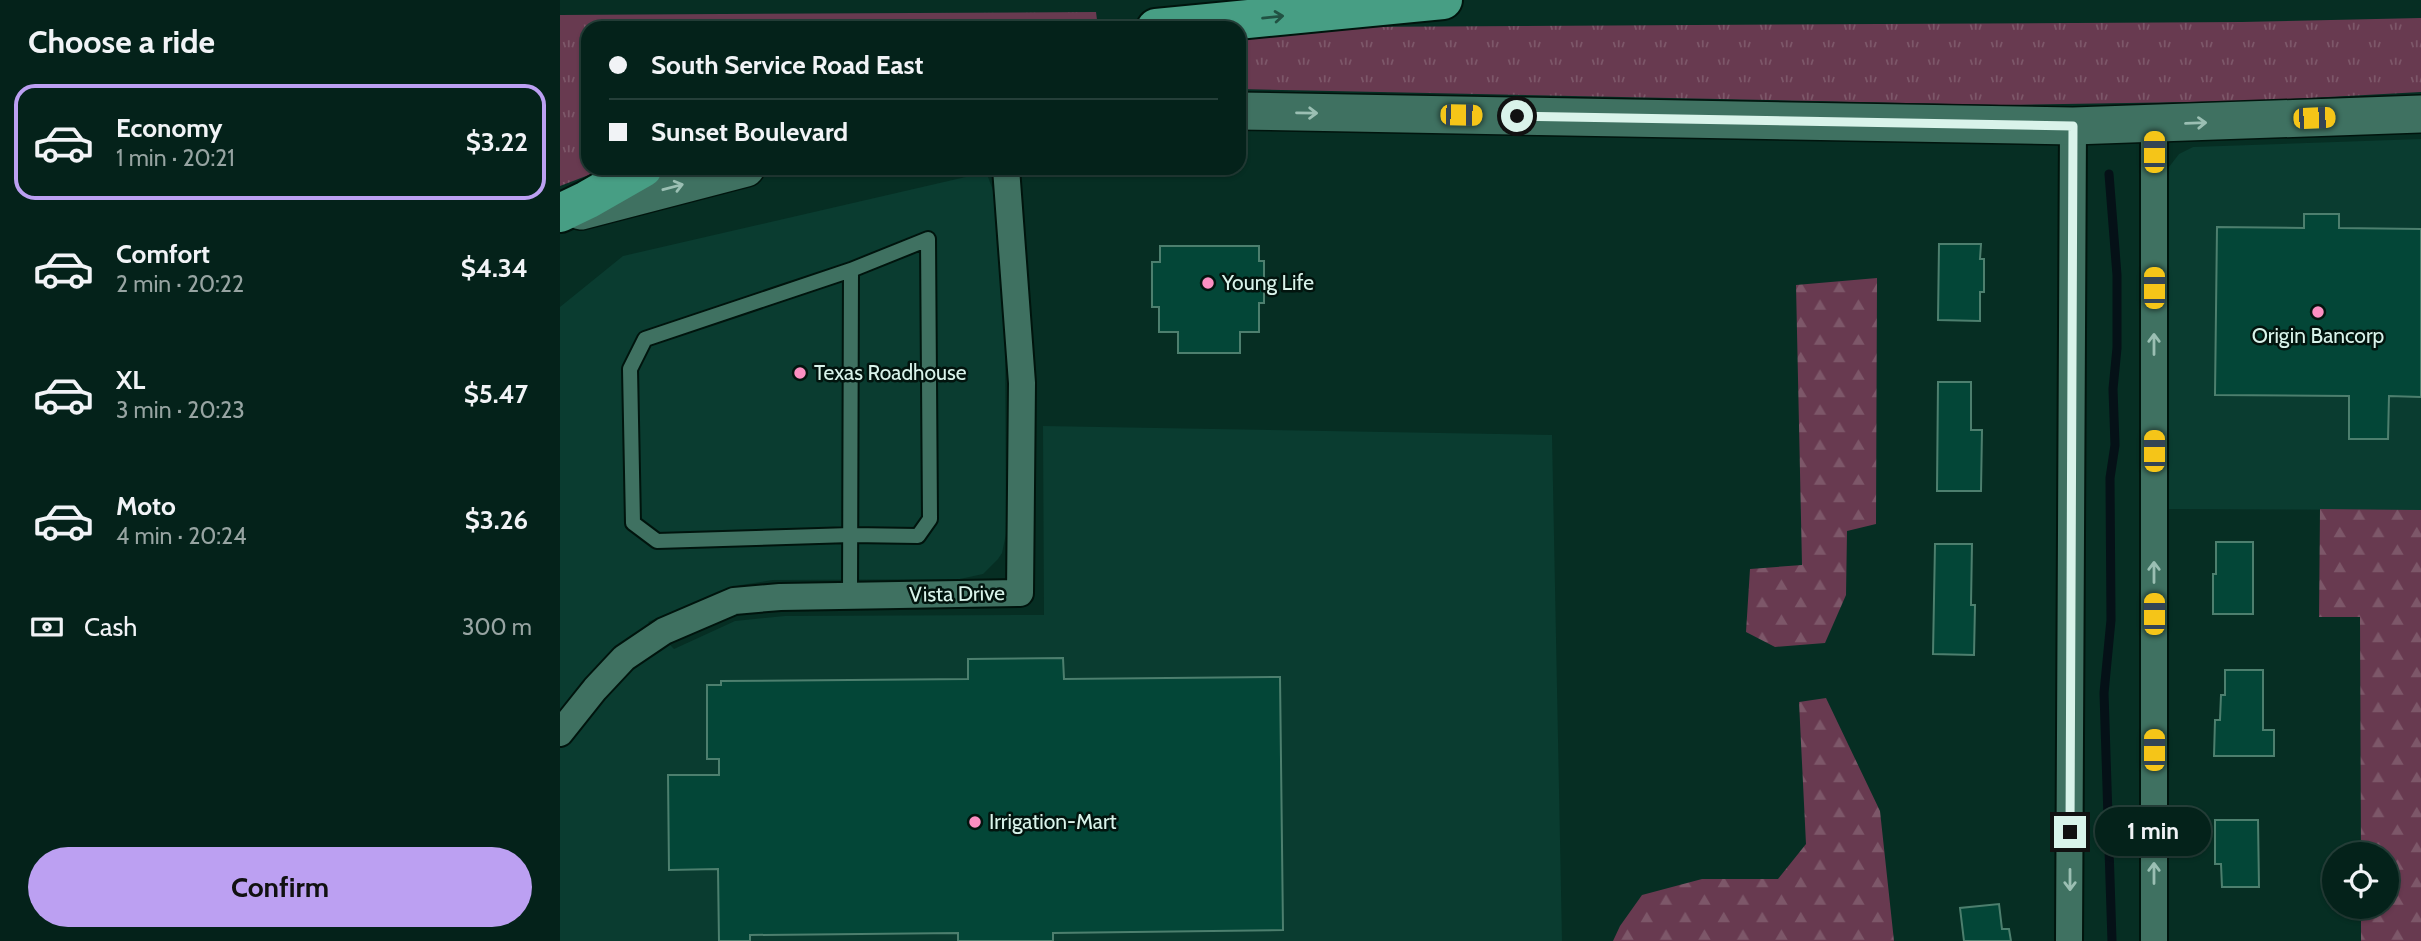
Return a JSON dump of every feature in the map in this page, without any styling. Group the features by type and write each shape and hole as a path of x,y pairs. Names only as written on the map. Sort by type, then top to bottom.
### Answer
{"highway":[{"path":"1228,21 1443,0"},
{"path":"560,214 631,175"}],"main road":[{"path":"1246,111 2073,126 2421,114"},
{"path":"560,214 718,175"}],"street":[{"path":"2154,124 2154,941"},
{"path":"2069,941 2073,126"},
{"name":"Vista Drive","path":"560,733 624,658 664,631 734,601 850,595 1020,593 1022,383 1007,175"}],"lane":[{"path":"928,239 930,519 918,536 851,535 657,541 633,523 630,369 645,339 851,270 928,239"},
{"path":"850,595 851,270"}],"shaded area":[{"path":"2421,139 2421,510 2167,509 2169,167 2179,154 2193,147"},
{"path":"974,175 988,177 994,193 1005,329 1006,534 998,559 983,574 960,579 773,580 719,591 648,622 674,649 735,621 785,616 1044,615 1043,426 1552,435 1562,941 560,941 560,307 623,256"}],"green space":[{"path":"1096,12 1097,20 581,21 581,175 589,175 560,186 560,15"},
{"path":"2421,18 2421,92 2253,101 2000,105 1246,89 1246,34 1345,27 2242,22"},
{"path":"1877,278 1876,524 1847,531 1846,595 1825,643 1775,647 1746,632 1750,569 1802,565 1796,285"},
{"path":"2320,509 2421,510 2421,941 2361,941 2361,919 2399,919 2399,842 2361,842 2360,617 2319,617"},
{"path":"1826,698 1880,811 1894,941 1613,941 1642,895 1702,879 1778,879 1806,844 1799,702"}],"building":[{"name":"Origin Bancorp","path":"2304,214 2339,214 2339,228 2421,229 2421,397 2389,396 2388,439 2349,439 2349,396 2215,395 2217,227 2304,228"},
{"path":"1939,244 1981,244 1984,292 1980,292 1980,321 1938,320"},
{"name":"Young Life","path":"1160,246 1259,246 1259,261 1264,261 1264,303 1259,303 1259,332 1240,332 1240,353 1178,353 1178,332 1159,332 1159,307 1152,307 1152,262 1160,262"},
{"path":"1938,382 1971,382 1971,430 1982,430 1981,491 1937,491"},
{"path":"2216,542 2253,542 2253,614 2213,614"},
{"path":"1935,544 1972,544 1974,655 1933,654"},
{"name":"Irrigation-Mart","path":"1063,658 1064,679 1280,677 1283,930 1053,933 1053,941 958,941 958,933 750,935 750,941 719,941 718,869 669,870 668,775 719,775 719,759 707,759 707,685 721,685 721,681 968,679 968,659"},
{"path":"2225,670 2263,670 2263,730 2274,730 2274,756 2214,756 2215,720 2220,720 2221,695 2225,695"},
{"path":"2215,820 2258,820 2259,887 2222,887 2221,864 2215,864"},
{"path":"1999,904 2002,929 2009,929 2011,941 1964,941 1960,908"}],"waterway":[{"path":"2109,174 2117,275 2117,348 2113,389 2115,445 2110,478 2111,620 2104,693 2112,941"}],"place":[{"name":"Young Life","path":"1208,283"},
{"name":"Origin Bancorp","path":"2318,312"},
{"name":"Texas Roadhouse","path":"800,373"},
{"name":"Irrigation-Mart","path":"975,822"}],"route":[{"path":"1517,116 2073,126 2070,832"}]}
